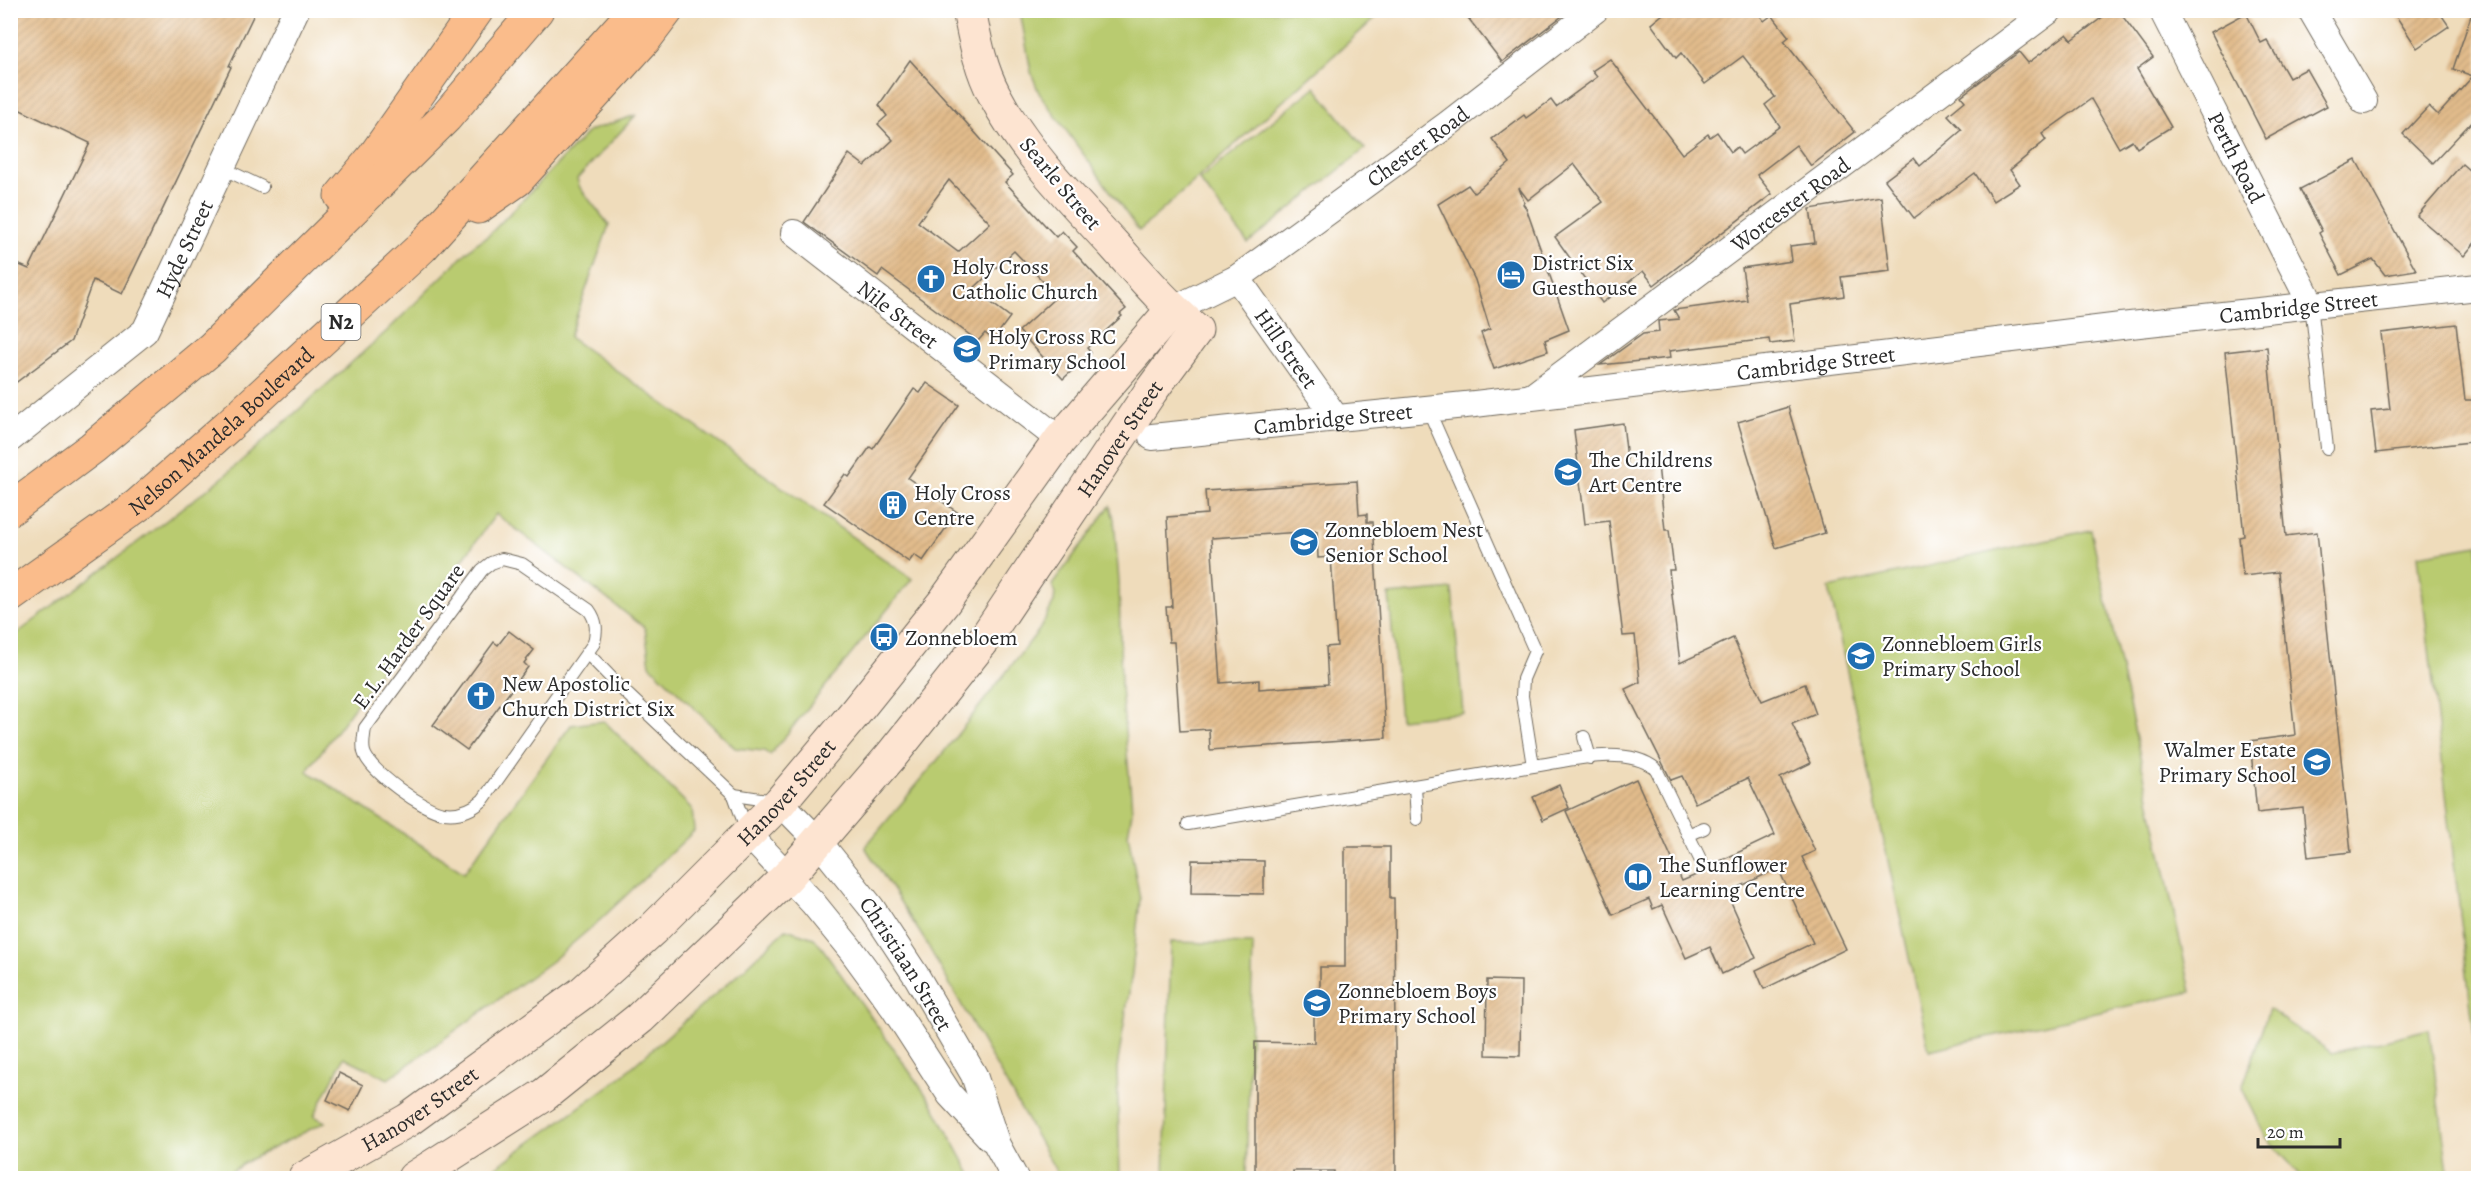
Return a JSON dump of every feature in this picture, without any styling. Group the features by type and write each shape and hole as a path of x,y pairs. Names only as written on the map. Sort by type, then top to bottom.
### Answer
{"highway":[{"path":"212,348 373,158 477,10"},
{"path":"10,509 92,448 212,348 447,117 537,10"},
{"name":"Nelson Mandela Boulevard","path":"10,596 138,505 228,426 422,247 636,10"},
{"path":"422,247 517,180 645,39 667,10"}],"street":[{"name":"Hyde Street","path":"10,440 145,331 296,10"},
{"name":"Searle Street","path":"969,10 982,65 1006,116 1053,177 1184,320"},
{"name":"Chester Road","path":"1184,320 1237,278 1457,118 1594,10"},
{"name":"Worcester Road","path":"1530,398 2050,10"},
{"name":"Perth Road","path":"2162,10 2312,304"},
{"path":"2311,10 2364,101"},
{"name":"Nile Street","path":"794,233 1060,440"},
{"name":"Hill Street","path":"1237,278 1336,418"},
{"name":"Cambridge Street","path":"1152,437 1530,398 2312,304 2478,287"},
{"name":"Hanover Street","path":"305,1179 408,1119 582,993 653,929 780,802 944,602 1060,440 1184,320"},
{"name":"Hanover Street","path":"414,1179 544,1095 640,1018 787,877 891,756 986,637 1151,391 1184,320"},
{"name":"Christiaan Street","path":"780,802 818,841 871,907 959,1047 974,1074 997,1145 1015,1179"},
{"name":"Christiaan Street","path":"748,834 813,903 859,960 893,1006 950,1095 997,1145"}],"lane":[{"path":"222,168 262,187"},
{"path":"2312,304 2327,448"},
{"path":"1428,409 1535,651 1523,679 1522,696 1533,766"},
{"name":"E.L. Harder Square","path":"502,560 522,564 589,610 595,618 596,634 588,654 483,800 472,809 459,813 434,811 381,775 369,763 364,752 365,728 482,570 491,563 502,560"},
{"path":"588,654 734,795 748,834"},
{"path":"1584,737 1590,758"},
{"path":"1188,824 1533,766 1619,755 1650,764 1656,769 1701,861"},
{"path":"1415,786 1418,819"},
{"path":"734,795 780,802"},
{"path":"1688,835 1704,828"}],"green space":[{"path":"1020,10 1383,11 1139,231 1039,93 1031,72"},
{"path":"1315,87 1365,149 1248,243 1199,180"},
{"path":"636,115 577,179 580,188 609,225 569,337 912,579 770,755 764,751 735,748 650,665 645,628 496,514 307,771 464,873 571,725 604,721 692,809 694,831 600,920 552,961 388,1079 344,1057 314,1116 325,1122 249,1160 221,1178 11,1178 11,638 221,479 388,330 474,245 488,236 589,131"},
{"path":"1110,506 1114,519 1119,582 1121,687 1132,812 1128,834 1140,899 1132,973 1117,1068 1120,1178 1060,1178 924,939 865,847 940,757 1039,630 1054,602 1055,591 1052,585"},
{"path":"2091,530 2191,992 1929,1050 1829,588"},
{"path":"2478,545 2478,1067 2418,555"},
{"path":"1452,589 1463,713 1400,719 1389,595"},
{"path":"786,929 814,938 823,949 931,1102 973,1178 481,1178 617,1080 743,970"},
{"path":"1171,942 1253,944 1246,1178 1164,1178"},
{"path":"2269,1009 2332,1053 2429,1029 2449,1178 2303,1178 2266,1137 2242,1088"}],"building":[{"path":"10,10 256,10 122,294 93,280 71,341 10,387 10,261 29,269 90,143 10,105"},
{"path":"1462,10 1570,10 1502,62"},
{"path":"1668,10 1756,10 1764,21 1772,15 1789,37 1784,41 1855,132 1811,166 1796,145 1757,175 1772,194 1654,285 1643,271 1602,303 1555,237 1603,202 1574,164 1528,200 1519,188 1569,330 1545,340 1548,351 1494,369 1481,333 1490,329 1475,280 1438,204 1468,185 1474,193 1510,163 1492,139 1524,115 1526,118 1551,100 1556,107 1597,77 1592,71 1610,59 1682,154 1708,134 1710,137 1717,132 1731,152 1737,147 1742,154 1780,126 1765,105 1775,97 1743,56 1705,84 1681,53 1676,58 1651,24"},
{"path":"2112,10 2118,10 2153,57 2137,69 2171,127 2137,148 2132,140 2119,148 2091,99 2042,134 2046,140 2010,170 2020,184 1993,201 1975,173 1914,218 1885,180 1914,158 1920,166 1962,130 1948,115 1965,101 1961,96 2019,52 2028,63 2067,34 2072,40"},
{"path":"2392,10 2438,10 2449,26 2417,48"},
{"path":"2473,10 2478,10 2478,115 2433,163 2403,134 2429,106 2438,115 2473,76 2453,69"},
{"path":"2246,13 2261,43 2267,40 2289,78 2306,69 2327,106 2266,139 2211,32"},
{"path":"910,60 1013,175 1005,182 1056,237 1062,231 1077,247 1073,251 1126,309 1120,314 1122,316 1087,348 1091,353 1063,379 1019,331 1057,296 1014,251 973,289 1010,317 993,340 985,333 978,341 882,270 878,276 804,222 849,154 865,166 893,140 878,124 887,116 879,105","holes":["949,180 990,223 958,252 918,222"]},
{"path":"2356,160 2416,270 2385,275 2373,259 2341,275 2300,189"},
{"path":"2462,164 2478,178 2478,239 2464,256 2417,216"},
{"path":"1881,197 1890,271 1841,277 1844,296 1790,304 1795,341 1770,344 1769,339 1669,351 1670,358 1600,365 1643,334 1659,332 1658,321 1679,319 1674,310 1747,300 1742,268 1792,261 1790,246 1815,243 1810,209"},
{"path":"2456,324 2465,400 2473,400 2478,441 2376,453 2371,411 2390,409 2381,333"},
{"path":"2267,347 2286,536 2317,532 2351,852 2308,857 2303,808 2257,813 2250,741 2295,735 2278,572 2243,576 2239,537 2244,536 2225,352"},
{"name":"Holy Cross Centre","path":"927,383 959,405 908,478 957,512 923,561 914,555 909,562 824,503 845,474 849,477 870,447 873,449 914,389 920,393"},
{"path":"1788,407 1825,533 1776,548 1738,422"},
{"path":"1623,423 1628,468 1658,465 1665,530 1669,530 1674,570 1669,570 1680,663 1733,638 1762,701 1805,684 1816,714 1792,724 1811,763 1780,778 1815,851 1802,857 1846,949 1764,989 1756,970 1813,943 1778,868 1727,893 1756,958 1722,974 1710,947 1686,958 1662,905 1653,909 1649,899 1613,915 1566,811 1636,779 1682,881 1722,864 1720,861 1775,835 1748,778 1695,803 1682,776 1671,780 1625,689 1640,682 1635,635 1623,636 1609,521 1585,524 1574,430"},
{"path":"1357,481 1359,515 1367,514 1367,522 1373,522 1386,738 1210,750 1209,729 1180,731 1174,642 1169,642 1166,607 1172,607 1167,517 1207,514 1205,491","holes":["1317,531 1318,558 1331,557 1337,646 1326,647 1328,684 1259,689 1259,680 1221,683 1211,538"]},
{"name":"New Apostolic Church District Six","path":"509,631 534,650 524,663 528,667 467,750 433,725 494,642 498,645"},
{"path":"1559,785 1569,808 1543,820 1533,797"},
{"path":"1345,847 1390,847 1390,898 1394,898 1396,1179 1350,1179 1350,1176 1334,1176 1334,1171 1293,1171 1293,1179 1255,1179 1255,1042 1314,1043 1314,1007 1320,1007 1320,967 1345,967"},
{"path":"1192,860 1264,861 1264,894 1191,893"},
{"path":"1487,980 1521,981 1520,1056 1486,1055"},
{"path":"339,1073 363,1085 350,1111 327,1100"}],"place":[{"name":"District Six Guesthouse","path":"1511,275"},
{"name":"Holy Cross Catholic Church","path":"931,279"},
{"name":"Holy Cross RC Primary School","path":"967,349"},
{"name":"The Childrens Art Centre","path":"1568,472"},
{"name":"Holy Cross Centre","path":"893,505"},
{"name":"Zonnebloem Nest Senior School","path":"1304,542"},
{"name":"Zonnebloem","path":"884,637"},
{"name":"Zonnebloem Girls Primary School","path":"1861,656"},
{"name":"New Apostolic Church District Six","path":"481,696"},
{"name":"Walmer Estate Primary School","path":"2317,762"},
{"name":"The Sunflower Learning Centre","path":"1638,877"},
{"name":"Zonnebloem Boys Primary School","path":"1317,1003"}]}
